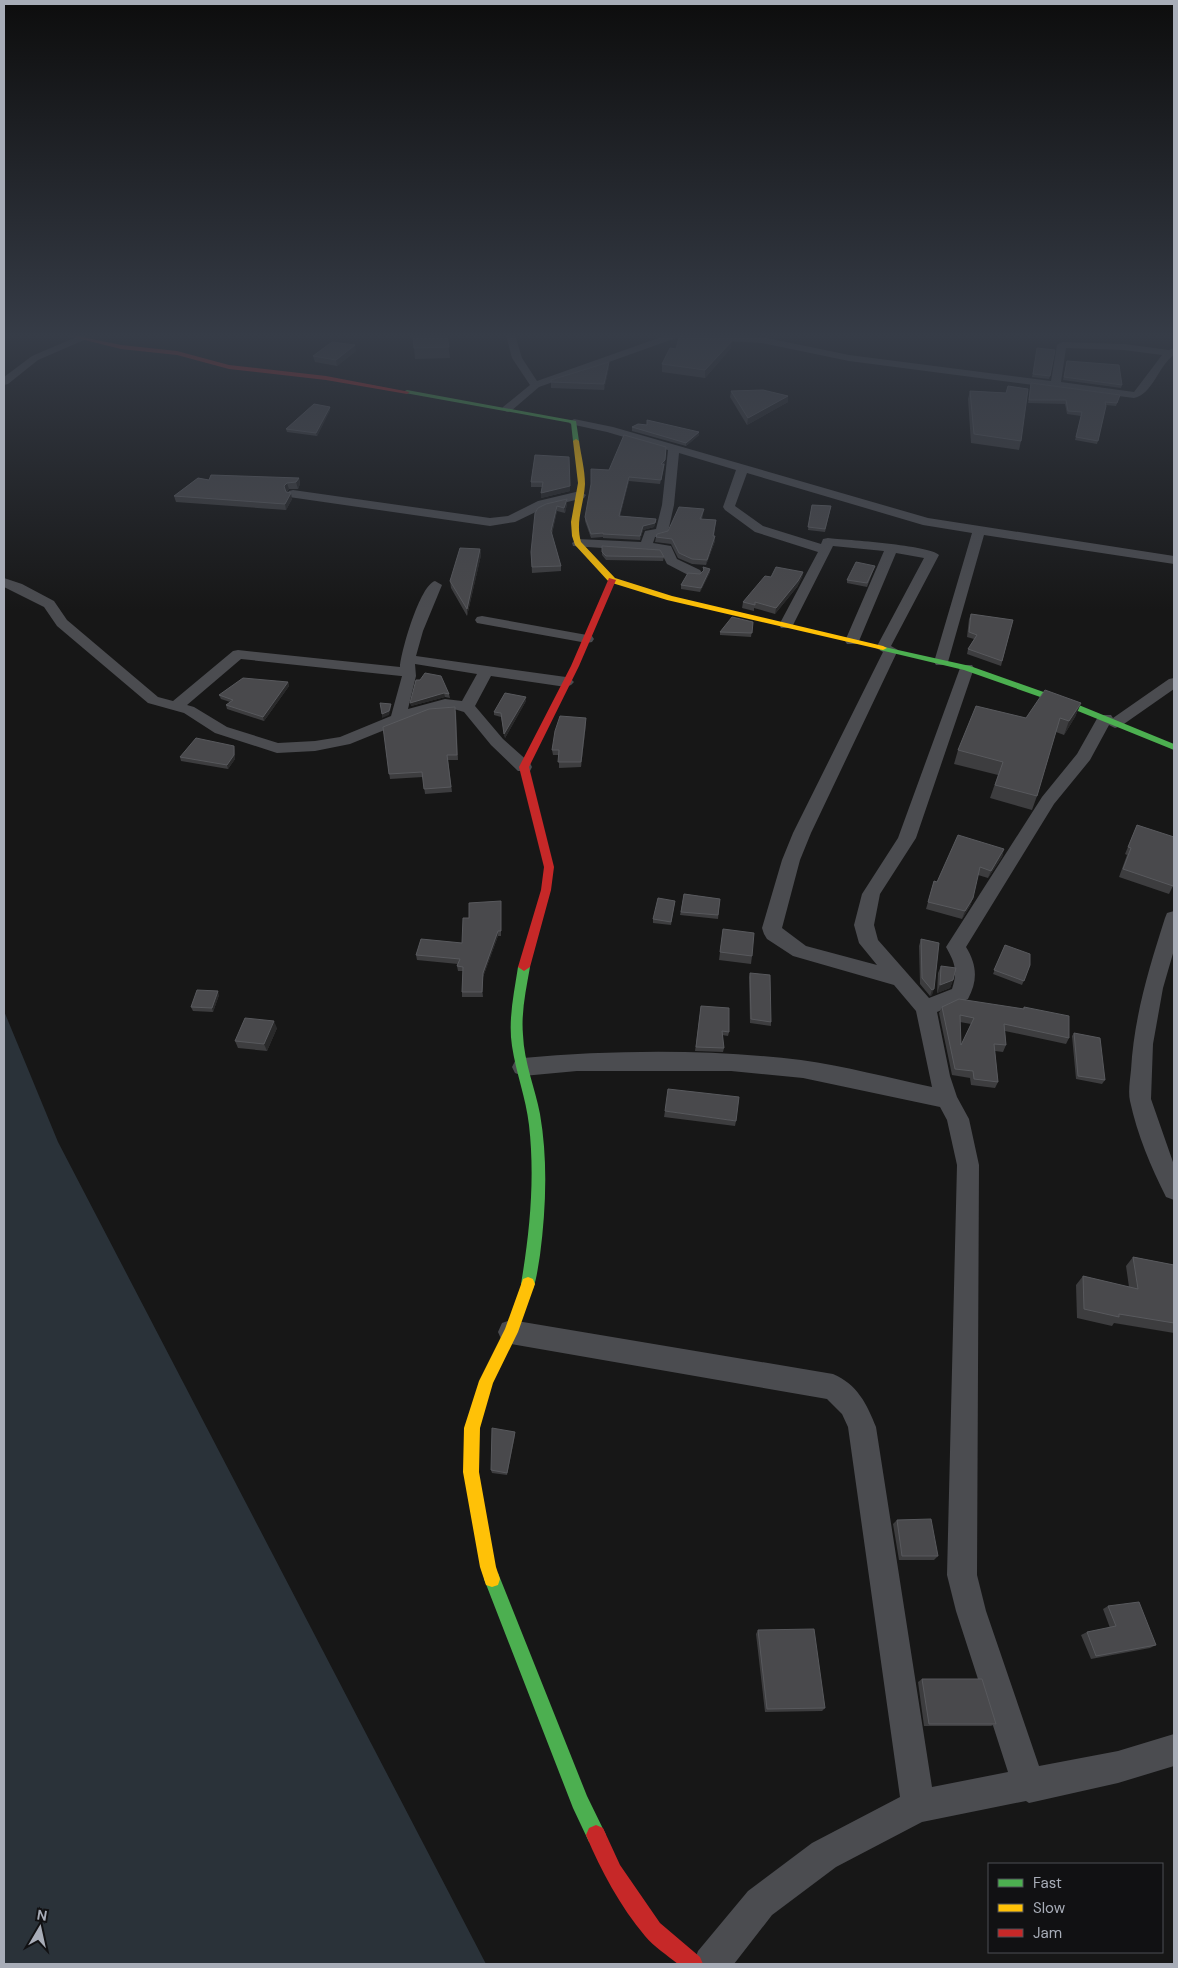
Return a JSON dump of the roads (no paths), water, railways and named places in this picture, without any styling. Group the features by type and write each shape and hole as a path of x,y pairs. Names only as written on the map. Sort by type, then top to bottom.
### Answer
{"street":[{"path":"575,427 581,478 580,495 572,523 578,543 612,580 670,598 967,668 1066,703 1174,747"},
{"path":"599,427 920,521 979,532 1174,560"},
{"path":"646,546 649,534 662,532 668,505 674,448"},
{"path":"743,468 729,507 759,529 825,550"},
{"path":"294,494 490,522 511,519 542,504 580,495"},
{"path":"941,662 979,532"},
{"path":"786,626 828,542 892,548 932,555 802,833 791,860 772,928 774,934 787,945 800,951 900,979"},
{"path":"578,543 646,546 666,549 672,561 695,573"},
{"path":"852,640 892,548"},
{"path":"524,767 587,639 612,580"},
{"path":"4,582 30,593 49,604 62,623 141,693 152,700 188,710 222,730 277,748 315,746 344,741 425,708 456,704 466,708 477,717 497,742 524,767 549,867 546,890 524,968 517,1024 518,1045 536,1123 539,1194 536,1240 527,1289 511,1332 486,1381 472,1428 471,1472 488,1567 580,1801 614,1872 653,1930 693,1964"},
{"path":"398,719 409,676 410,647 434,585"},
{"path":"482,620 587,639"},
{"path":"176,706 238,654 486,670 566,682"},
{"path":"967,668 907,838 871,894 864,925 869,944 926,1008 939,1076 947,1100 958,1119 968,1165 962,1575 971,1611 1028,1786"},
{"path":"466,708 486,670"},
{"path":"926,1008 961,994 967,975 966,962 956,947 1048,801 1110,721 1174,682"},
{"path":"1174,918 1153,988 1143,1044 1140,1099 1157,1152 1174,1190"},
{"path":"523,1067 577,1062 732,1062 803,1069 947,1100"},
{"path":"511,1332 833,1387 847,1398 855,1410 862,1427 918,1806"},
{"path":"711,1964 760,1903 824,1855 918,1806 1118,1767 1174,1750"}]}
